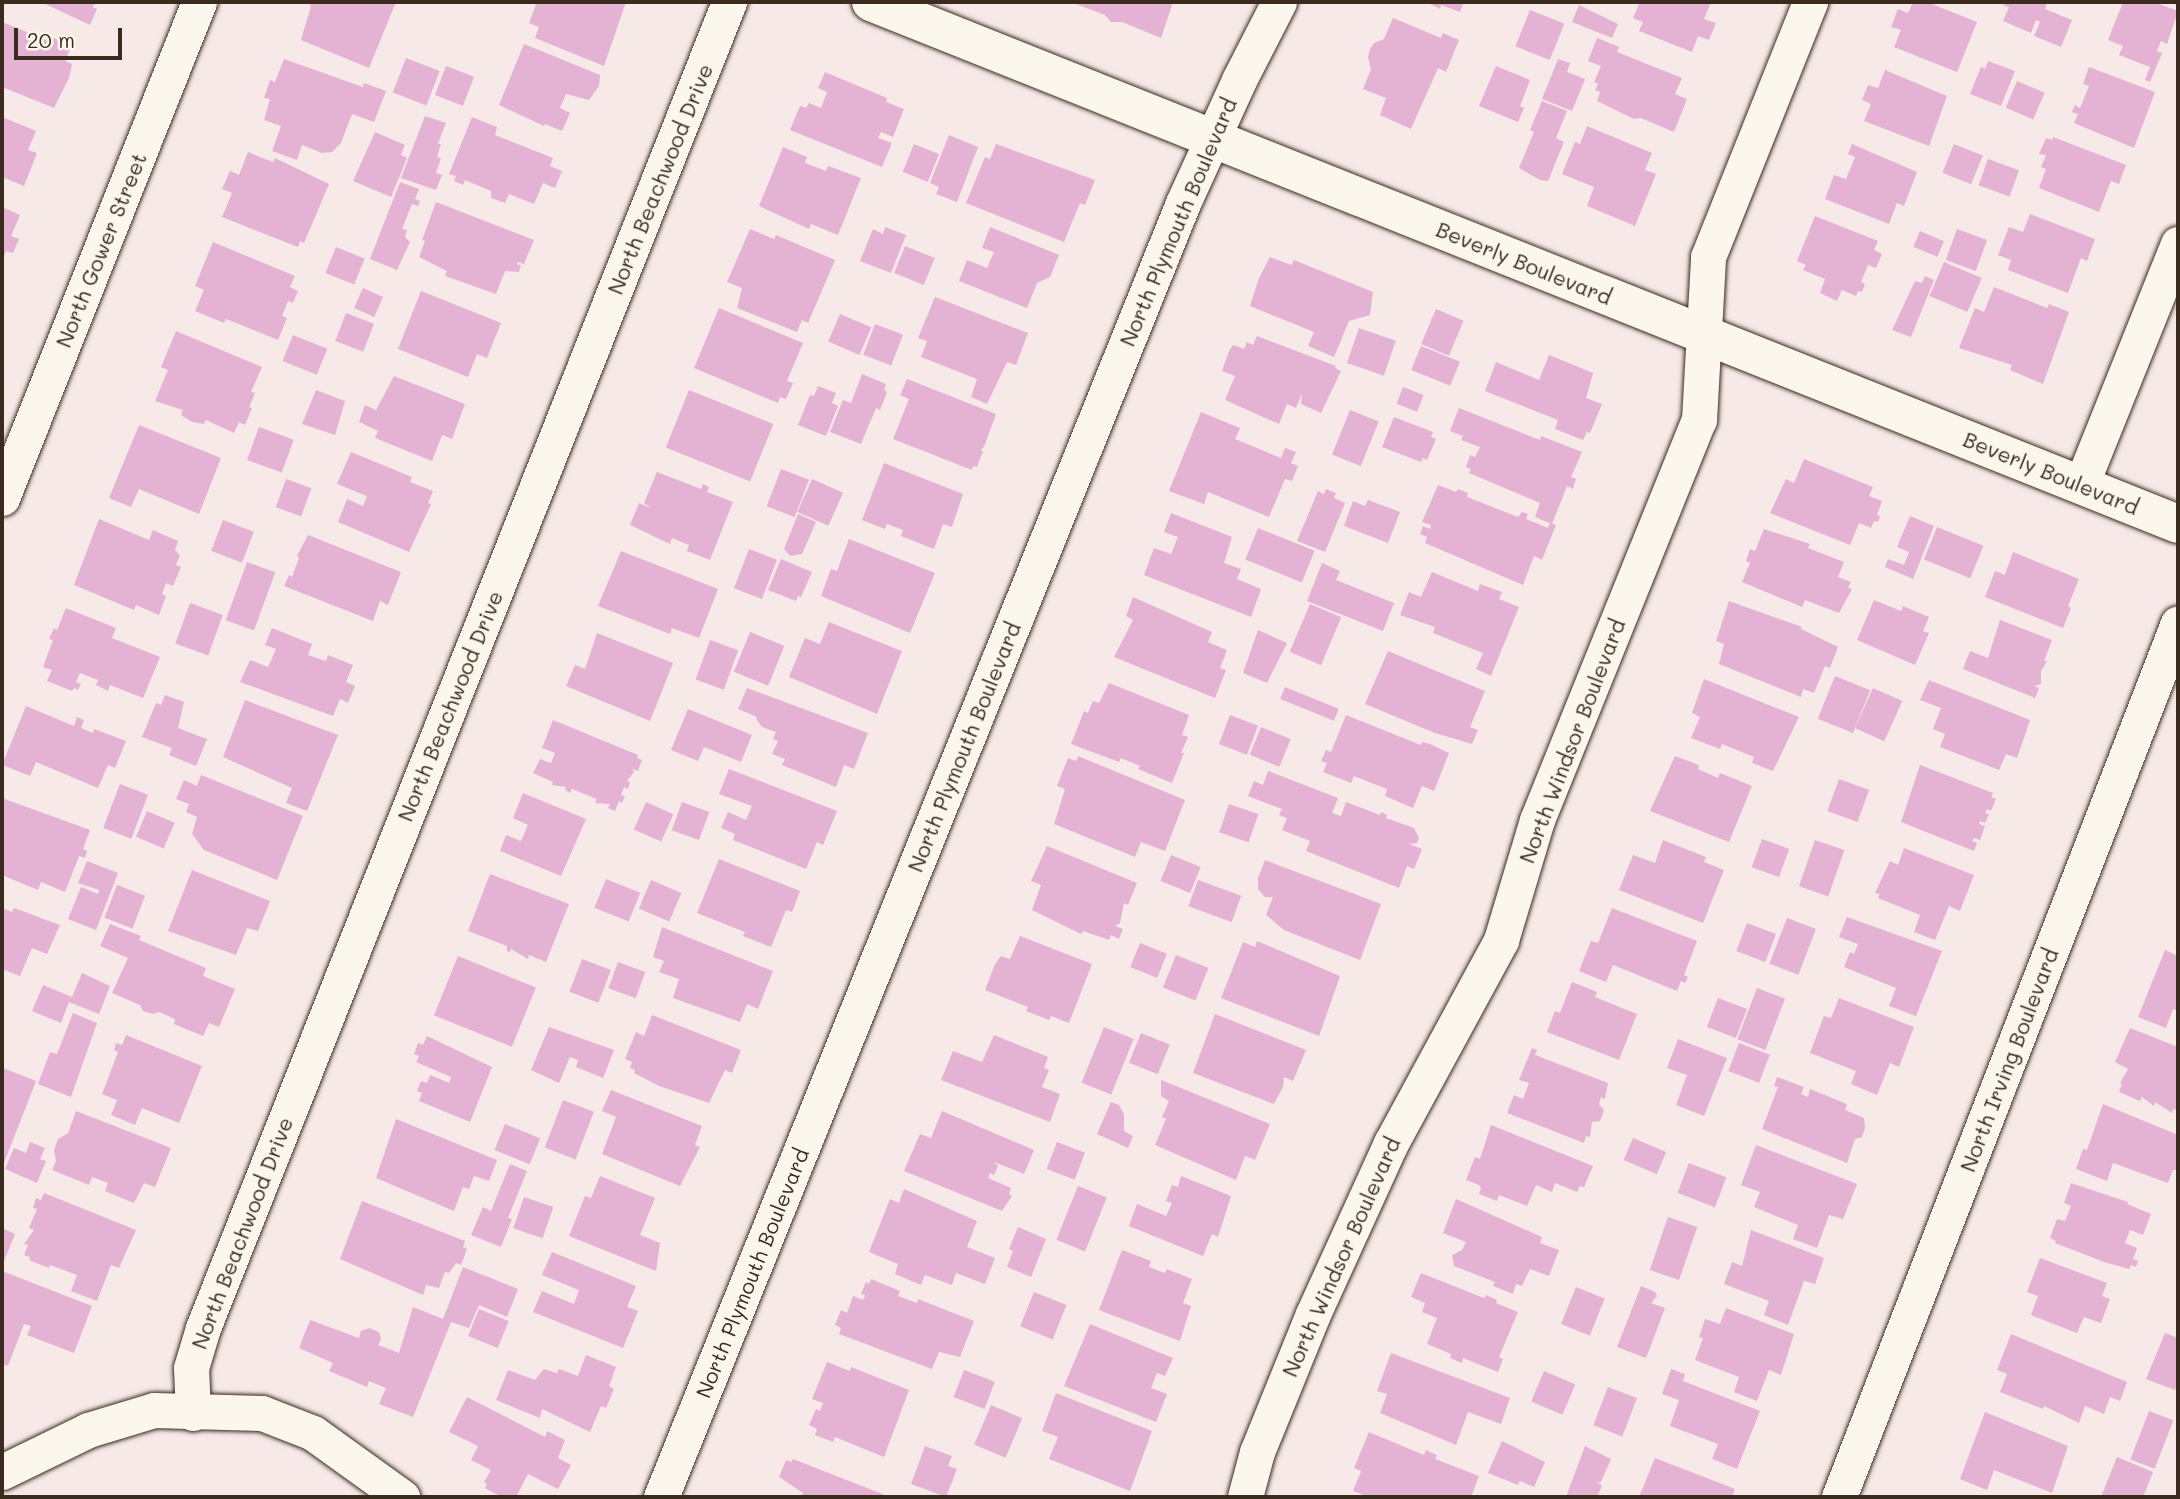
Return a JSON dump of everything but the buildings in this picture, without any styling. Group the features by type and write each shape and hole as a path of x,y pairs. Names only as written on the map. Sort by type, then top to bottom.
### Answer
{"main road":[{"name":"Beverly Boulevard","path":"871,2 2178,524"}],"street":[{"name":"North Gower Street","path":"2,498 199,2"},
{"name":"North Beachwood Drive","path":"193,1413 191,1368 203,1328 729,2"},
{"name":"North Plymouth Boulevard","path":"661,1497 1212,139 1279,2"},
{"name":"North Windsor Boulevard","path":"1245,1497 1257,1452 1313,1314 1380,1168 1501,940 1537,820 1699,420 1708,257 1810,2"},
{"path":"2081,485 2178,244"},
{"name":"North Irving Boulevard","path":"1839,1497 2178,623"},
{"path":"2,1472 88,1430 154,1410 262,1413 313,1433 402,1497"}]}
